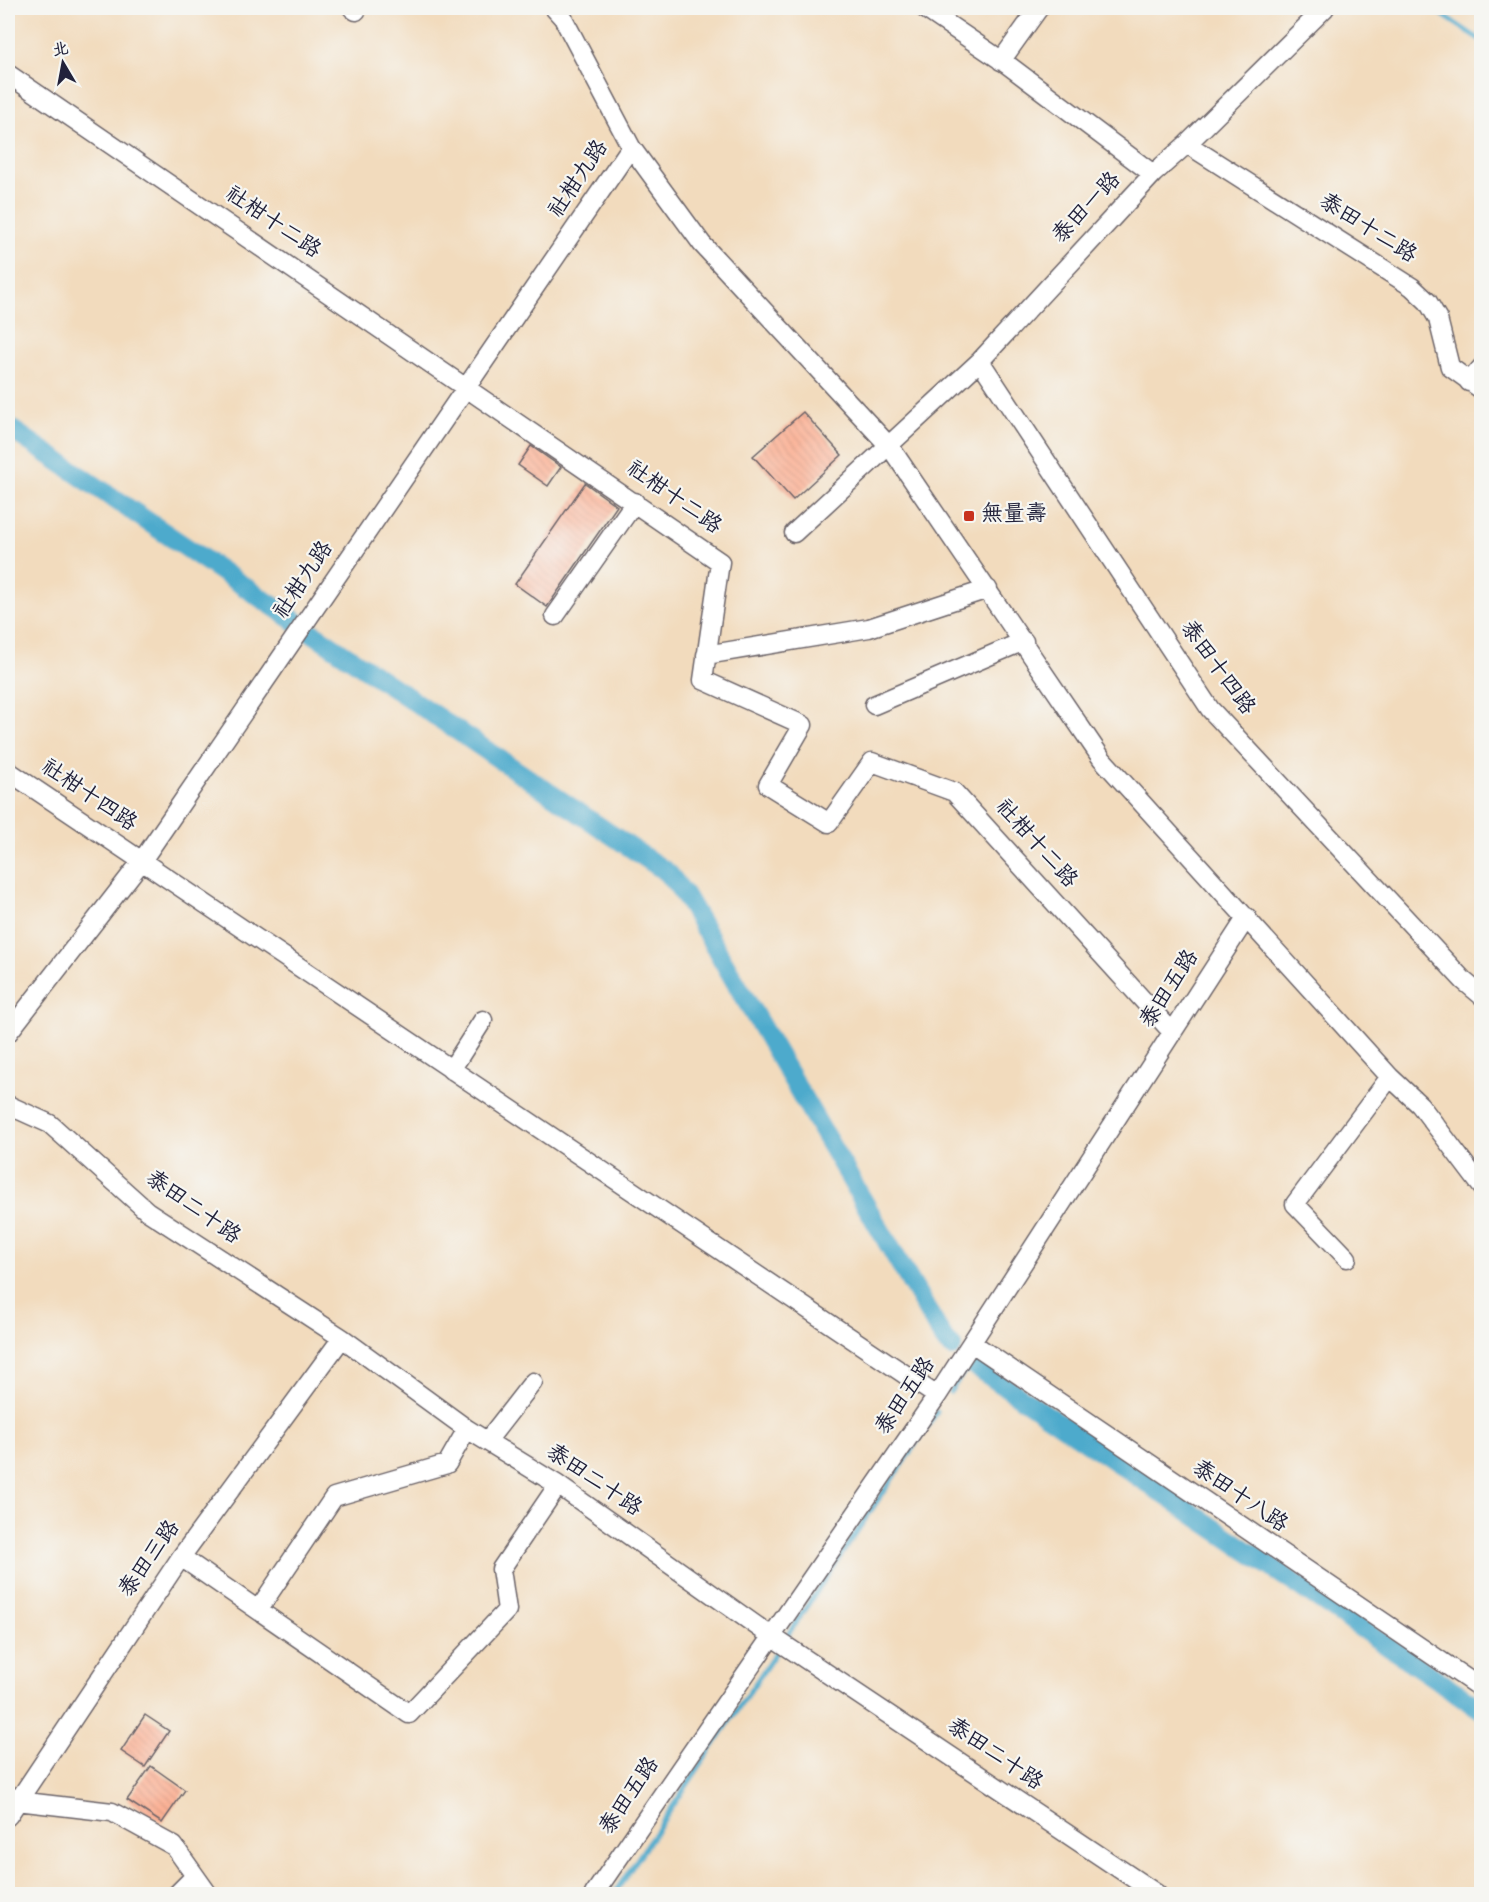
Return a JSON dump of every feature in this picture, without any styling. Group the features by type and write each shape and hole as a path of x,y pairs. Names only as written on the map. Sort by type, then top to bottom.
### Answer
{"street":[{"path":"352,8 356,11 358,8"},
{"path":"554,8 563,18 631,147 702,244 890,447 1102,759 1390,1077 1420,1105 1482,1187"},
{"path":"924,8 1001,61 1153,174"},
{"path":"1001,61 1039,8"},
{"name":"泰田一路","path":"794,533 980,362 1153,174 1187,144 1325,8"},
{"name":"社柑十二路","path":"8,74 468,386 720,562 703,680 803,725 768,785 829,823 872,762 954,792 1173,1032"},
{"name":"泰田十二路","path":"1187,144 1412,287 1428,302 1438,319 1450,367 1475,386"},
{"name":"社柑九路","path":"8,1033 141,862 631,147"},
{"name":"泰田十四路","path":"980,362 1210,709 1464,981 1482,996"},
{"path":"1475,386 1482,367"},
{"path":"555,616 635,502"},
{"path":"706,655 869,628 988,589"},
{"path":"874,705 1023,641"},
{"name":"社柑十四路","path":"8,771 937,1396"},
{"name":"泰田五路","path":"594,1894 937,1396 1247,917"},
{"path":"451,1070 483,1020"},
{"path":"1347,1258 1295,1204 1390,1077"},
{"name":"泰田二十路","path":"8,1105 50,1124 147,1211 342,1338 467,1429 558,1485 771,1636 1157,1894"},
{"name":"泰田三路","path":"11,1804 181,1557 342,1338"},
{"name":"泰田十八路","path":"972,1343 1482,1689"},
{"path":"487,1441 533,1382"},
{"path":"258,1610 334,1497 447,1464 467,1429"},
{"path":"181,1557 409,1714 507,1610 501,1569 558,1485"},
{"path":"11,1804 112,1812 174,1846 208,1894"},
{"path":"177,1894 195,1876"}],"building":[{"path":"803,412 842,455 793,500 753,456"},
{"path":"531,446 561,467 548,486 518,465"},
{"path":"585,483 617,506 547,607 515,584"},
{"path":"145,1715 169,1731 145,1767 121,1751"},
{"path":"151,1766 185,1790 162,1823 127,1800"}],"waterway":[{"path":"1432,8 1482,41"},
{"path":"8,427 668,873 684,894 945,1341 952,1347"},
{"path":"969,1362 1482,1710"},
{"path":"950,1392 970,1363"},
{"path":"614,1894 937,1412"}],"place":[{"name":"無量壽","path":"969,516"}]}
